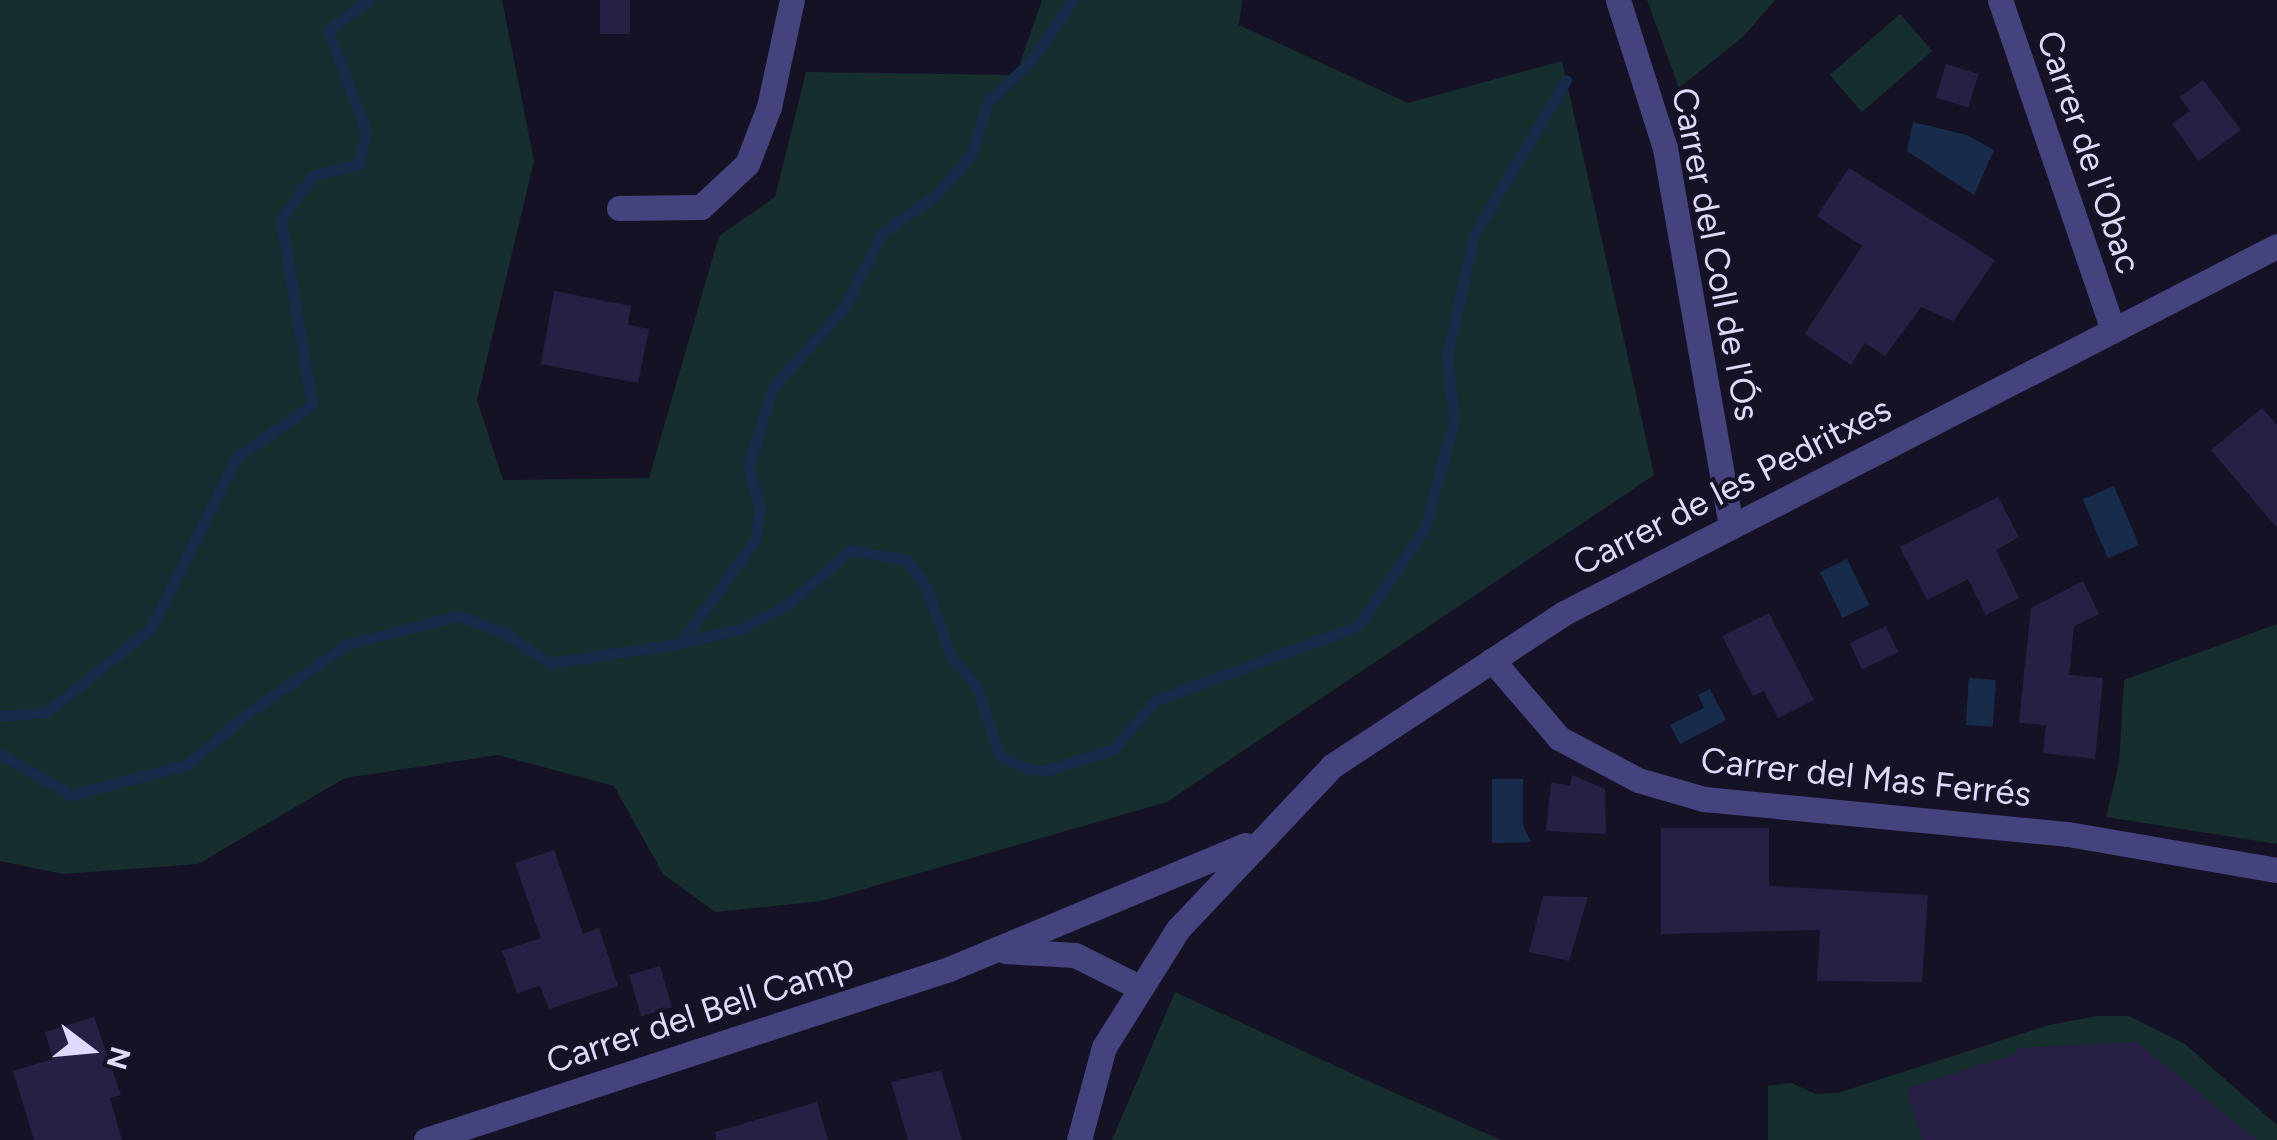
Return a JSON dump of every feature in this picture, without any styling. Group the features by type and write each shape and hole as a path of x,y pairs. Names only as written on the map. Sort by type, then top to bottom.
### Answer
{"street":[{"path":"619,208 701,207 747,164 769,106 792,0"},
{"name":"Carrer del Coll de l'Ós","path":"1618,0 1668,165 1731,525"},
{"name":"Carrer de l'Obac","path":"2000,0 2112,327"},
{"name":"Carrer de les Pedritxes","path":"1079,1140 1104,1048 1139,986 1178,929 1254,841 1332,766 1564,613 2112,327 2277,246"},
{"name":"Carrer del Mas Ferrés","path":"1492,660 1559,738 1638,780 1704,799 2068,834 2277,870"},
{"name":"Carrer de les Pedritxes","path":"995,951 1254,841"},
{"path":"995,951 1075,955 1139,986"},
{"name":"Carrer del Bell Camp","path":"426,1140 995,951"}],"green space":[{"path":"0,0 502,0 534,161 477,400 503,480 649,478 719,236 775,197 806,72 1016,75 1042,0 1242,0 1239,25 1408,103 1562,61 1654,475 1167,802 822,901 715,912 663,874 614,786 498,755 345,778 198,864 63,874 0,861"},
{"path":"1647,0 1775,0 1744,36 1679,88"},
{"path":"1900,14 1932,51 1862,112 1830,75"},
{"path":"2277,624 2277,844 2106,817 2119,764 2124,680"},
{"path":"1175,992 1366,1080 1501,1140 1112,1140"},
{"path":"2097,1016 2129,1016 2185,1044 2277,1125 2277,1140 1768,1140 1768,1086 1792,1083 1815,1094 1838,1093 2049,1025"}],"water":[{"path":"1913,122 1967,135 1994,150 1974,195 1907,151"},
{"path":"2114,486 2139,545 2108,558 2083,499"},
{"path":"1847,559 1869,605 1842,618 1820,572"},
{"path":"1969,678 1996,680 1993,727 1966,725"},
{"path":"1710,689 1726,720 1680,744 1670,725 1704,708 1698,695"},
{"path":"1492,779 1523,779 1523,825 1531,842 1492,843"}],"building":[{"path":"600,0 630,0 630,34 600,34"},
{"path":"1946,64 1979,74 1968,107 1936,97"},
{"path":"2203,80 2241,130 2199,161 2172,124 2190,111 2180,97"},
{"path":"1849,168 1995,260 1953,321 1921,307 1885,356 1865,343 1851,365 1805,334 1862,246 1817,216"},
{"path":"554,291 631,306 628,325 649,329 638,383 541,364"},
{"path":"2262,408 2277,425 2277,528 2211,450"},
{"path":"1998,497 2019,537 1996,550 2019,598 1986,615 1968,579 1927,600 1900,547"},
{"path":"2083,581 2099,614 2074,626 2069,675 2103,678 2095,759 2043,753 2046,725 2019,723 2031,608"},
{"path":"1769,613 1814,700 1778,718 1764,691 1753,696 1722,636"},
{"path":"1886,626 1898,652 1862,669 1850,643"},
{"path":"1572,775 1605,789 1606,834 1546,831 1551,783 1570,785"},
{"path":"1661,828 1769,828 1769,886 1928,895 1922,982 1817,981 1820,930 1661,934"},
{"path":"554,850 583,934 599,928 618,986 549,1009 540,986 517,993 502,951 541,938 515,863"},
{"path":"1543,896 1588,897 1569,961 1529,952"},
{"path":"660,966 672,1007 641,1016 629,975"},
{"path":"94,1017 121,1095 110,1098 122,1140 34,1140 13,1071 53,1059 45,1032"},
{"path":"2137,1042 2257,1140 1922,1140 1907,1088 2016,1054 2017,1048"},
{"path":"941,1070 962,1140 908,1140 891,1082"},
{"path":"817,1102 828,1140 716,1140 715,1132"}],"waterway":[{"path":"0,716 47,712 151,628 236,458 312,405 281,220 312,176 359,164 366,131 328,30 369,0"},
{"path":"682,641 755,540 760,509 748,467 773,387 844,308 882,233 935,196 972,154 987,103 1030,62 1073,0"},
{"path":"0,754 71,795 188,764 245,715 348,644 458,616 503,632 550,663 670,645 741,629 787,605 850,550 907,560 926,587 952,658 977,687 999,755 1026,769 1048,770 1113,749 1156,700 1358,626 1425,529 1454,420 1447,357 1474,235 1566,80"}]}
